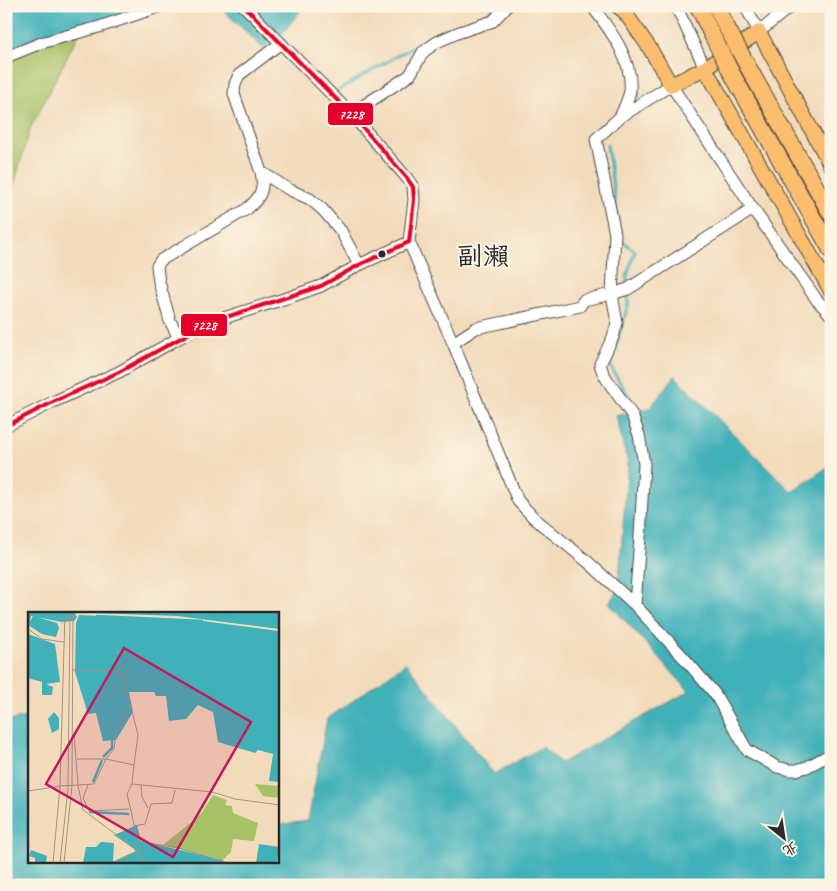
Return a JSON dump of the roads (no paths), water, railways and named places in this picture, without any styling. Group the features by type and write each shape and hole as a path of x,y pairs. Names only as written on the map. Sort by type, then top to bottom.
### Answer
{"highway":[{"path":"698,6 732,74 831,250"},
{"path":"716,6 831,214"}],"main road":[{"path":"618,6 623,10 649,47 671,85 705,68 759,32 831,166"},
{"path":"705,68 831,291"}],"street":[{"path":"6,57 41,43 99,27 161,6"},
{"path":"244,6 351,114 407,178 412,187 414,200 409,242 453,343 518,502 535,520 588,562 635,605 715,694 747,750 783,770 796,770 807,767 831,754"},
{"path":"351,114 410,75 423,52 437,42 493,20 507,6"},
{"path":"592,6 612,33 626,63 630,78 629,93 620,117"},
{"path":"676,6 705,68"},
{"path":"746,6 759,32 791,6"},
{"path":"179,338 170,321 159,282 157,266 161,260 247,209 257,200 263,179 234,94 234,84 239,75 281,43"},
{"path":"635,605 644,464 639,435 632,415 608,382 600,364 613,336 616,323 612,294 615,234 596,139 620,117 671,85 753,209 817,300 831,316"},
{"path":"261,172 290,190 310,199 322,208 341,231 360,265"},
{"path":"453,343 476,328 580,306 584,300 628,289 753,209"},
{"path":"6,426 119,372 208,323 321,286 409,242"}],"water":[{"path":"6,6 166,6 6,53"},
{"path":"219,6 304,6 268,53"},
{"path":"675,376 792,492 829,466 831,468 831,885 6,885 6,722 28,716 28,864 279,864 279,825 308,821 327,719 406,663 494,774 542,747 561,763 689,691 609,603 618,589 628,463 616,416 650,408"}],"waterway":[{"path":"339,90 412,47 421,48 425,38 484,17 495,6"},
{"path":"604,13 615,28"},
{"path":"635,80 639,98"},
{"path":"607,145 618,221"},
{"path":"620,235 621,240 635,251 627,276 627,285"},
{"path":"628,291 628,305 610,366 633,404 635,411"}],"district":[{"name":"副瀨","path":"483,256"}]}
